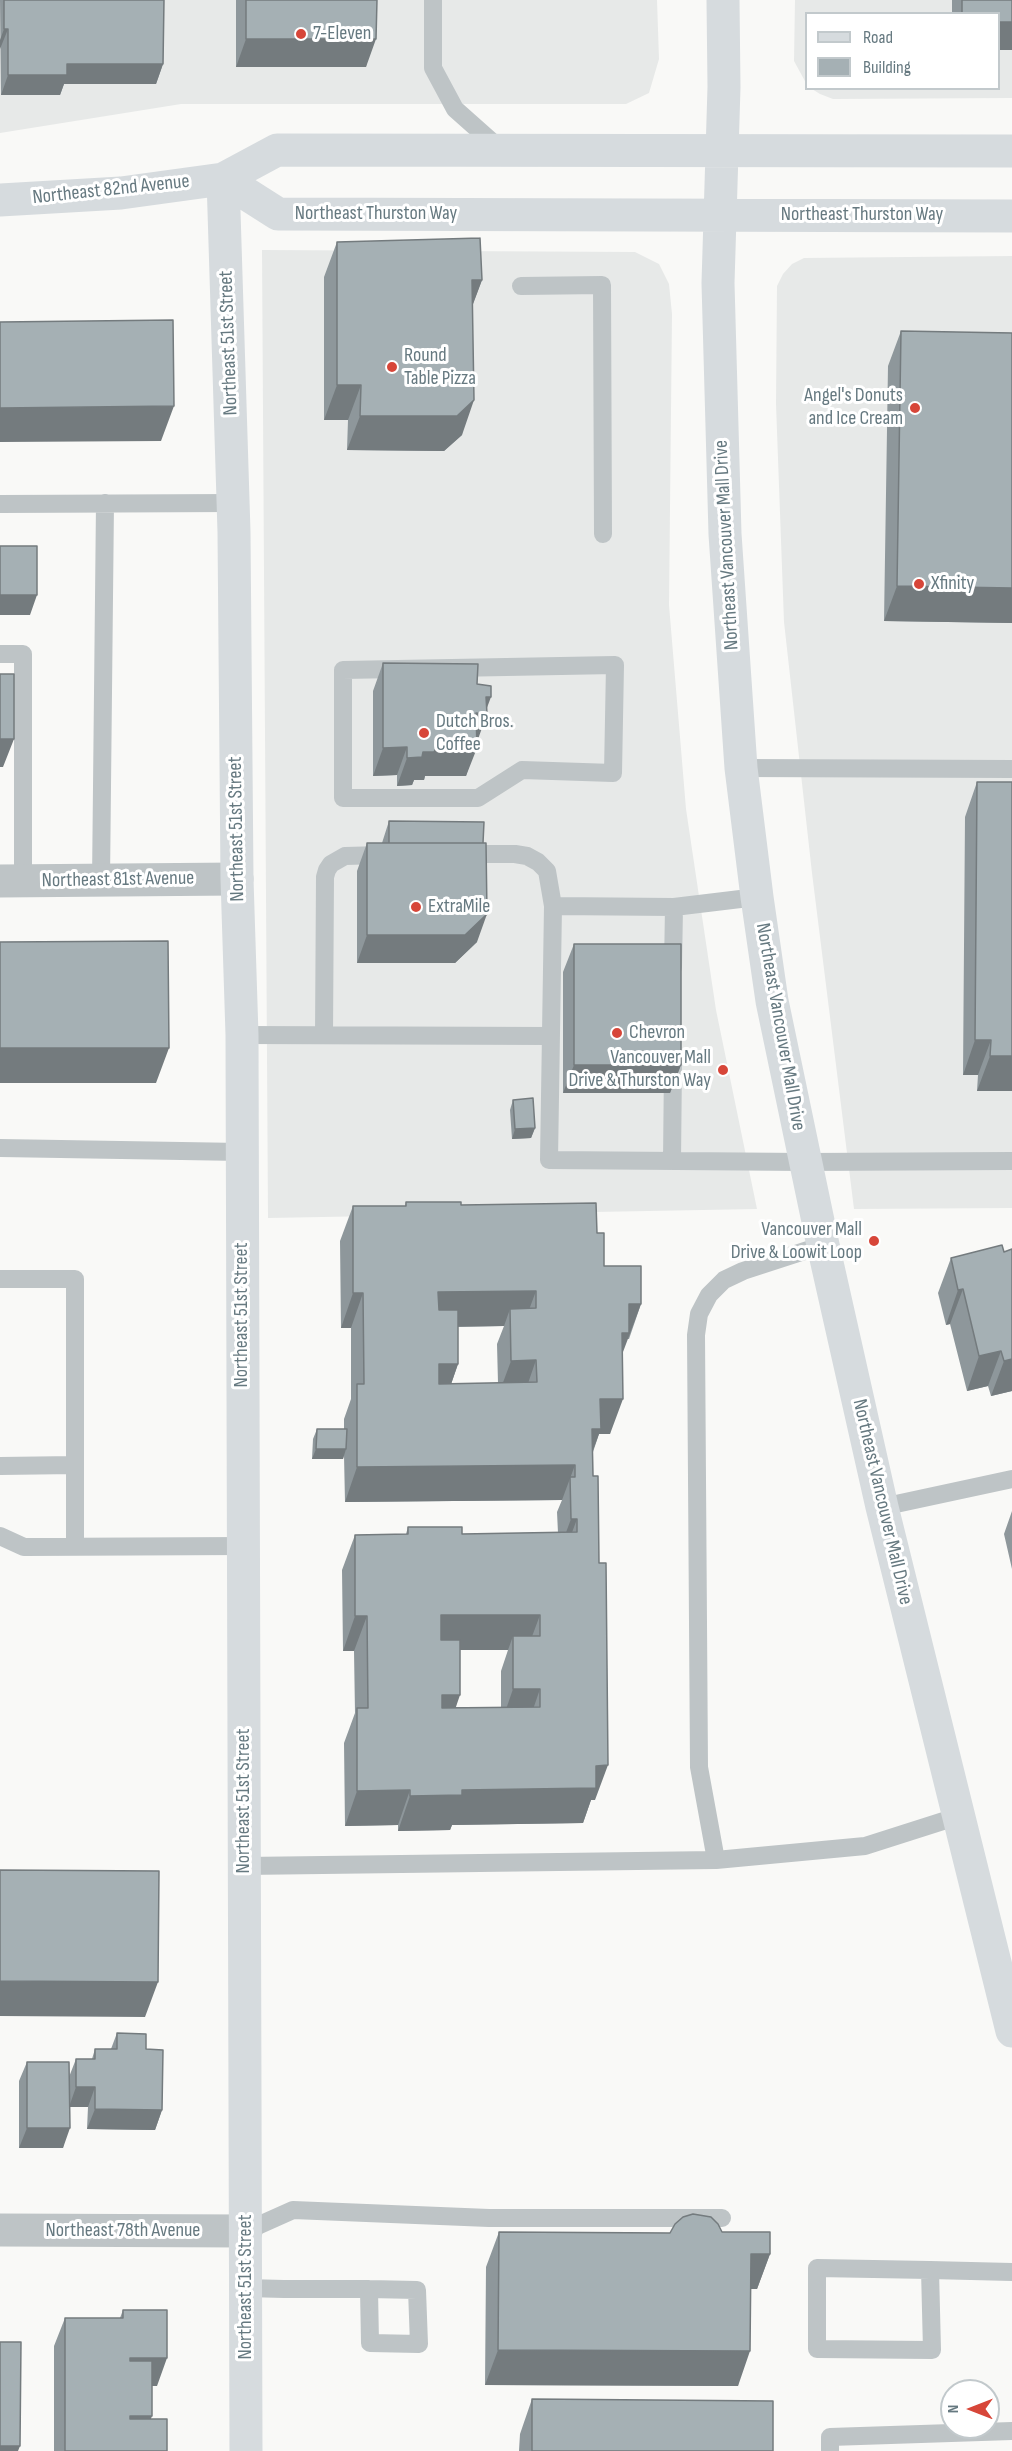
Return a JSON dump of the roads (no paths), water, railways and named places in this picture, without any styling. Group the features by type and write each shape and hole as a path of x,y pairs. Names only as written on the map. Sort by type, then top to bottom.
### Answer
{"street":[{"name":"Northeast Vancouver Mall Drive","path":"723,0 722,150 717,283 725,534 741,768 757,897 772,1001 823,1245 882,1508 1012,2031"},
{"path":"223,179 277,150 1012,151"},
{"name":"Northeast Thurston Way","path":"223,179 278,213 1012,216"},
{"name":"Northeast 82nd Avenue","path":"0,200 121,193 223,179"},
{"name":"Northeast 51st Street","path":"223,179 234,503 237,879 242,1035 246,2451"},
{"name":"Northeast 81st Avenue","path":"12,881 237,879"},
{"name":"Northeast 78th Avenue","path":"0,2230 246,2231"}],"lane":[{"path":"433,0 434,68 455,109 501,150"},
{"path":"521,286 602,285 603,534"},
{"path":"101,880 105,503"},
{"path":"0,504 234,503"},
{"path":"0,654 23,654 12,881"},
{"path":"615,665 613,773 522,770 478,798 343,798 343,670 615,665"},
{"path":"741,768 1012,769"},
{"path":"477,854 527,856 547,871 553,906 549,1160 1012,1161"},
{"path":"324,1035 325,877 327,870 331,864 345,856 382,855"},
{"path":"553,906 674,906 757,897"},
{"path":"673,987 674,906"},
{"path":"242,1035 551,1036"},
{"path":"672,1161 673,1045"},
{"path":"0,1148 242,1152"},
{"path":"716,1860 699,1767 696,1335 699,1314 709,1295 724,1280 743,1271 823,1245"},
{"path":"0,1280 75,1280 75,1546"},
{"path":"0,1466 75,1465"},
{"path":"882,1508 1012,1479"},
{"path":"0,1536 24,1547 244,1546"},
{"path":"244,1866 716,1860 865,1846 959,1816"},
{"path":"246,2231 293,2210 489,2218 722,2218"},
{"path":"930,2270 932,2350 817,2349 817,2268 930,2270 1012,2272"},
{"path":"246,2288 369,2289"},
{"path":"830,2451 830,2438 953,2443 1012,2431"}],"place":[{"name":"7-Eleven","path":"301,34"},
{"name":"Round Table Pizza","path":"392,367"},
{"name":"Angel's Donuts and Ice Cream","path":"915,408"},
{"name":"Xfinity","path":"919,584"},
{"name":"Dutch Bros. Coffee","path":"424,733"},
{"name":"ExtraMile","path":"416,907"},
{"name":"Chevron","path":"617,1033"},
{"name":"Vancouver Mall Drive & Thurston Way","path":"723,1070"},
{"name":"Vancouver Mall Drive & Loowit Loop","path":"874,1241"}]}
